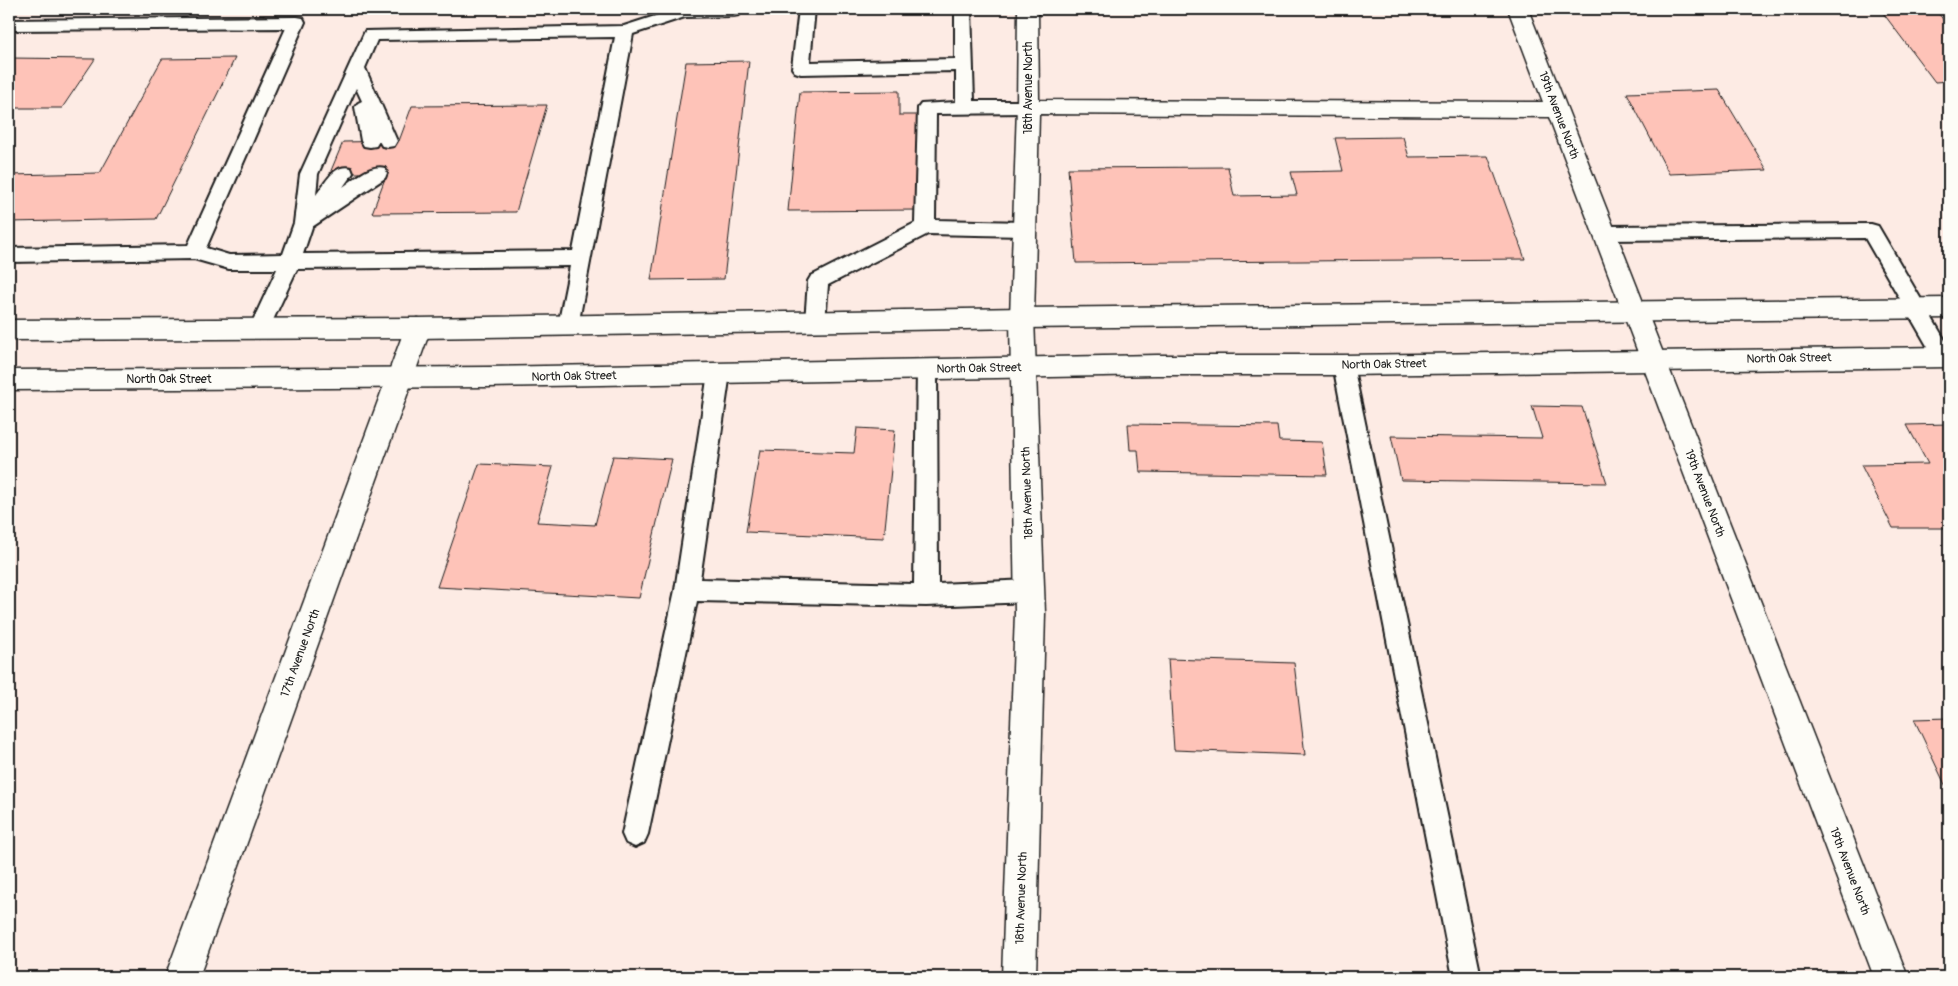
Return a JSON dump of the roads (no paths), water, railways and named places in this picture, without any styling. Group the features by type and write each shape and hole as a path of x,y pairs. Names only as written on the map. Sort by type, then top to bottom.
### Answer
{"main road":[{"name":"18th Avenue North","path":"1019,977 1029,591 1022,318 1028,107 1028,9"},
{"name":"19th Avenue North","path":"1518,9 1891,977"},
{"path":"1028,107 1557,110"},
{"path":"9,330 418,328 1022,318 1949,308"},
{"name":"17th Avenue North","path":"182,977 418,328"},
{"name":"North Oak Street","path":"9,380 400,378 1157,365 1343,365 1947,357"}],"lane":[{"path":"259,329 290,262 304,223 309,174 357,69 370,35 625,31 684,10 733,11 734,9"},
{"path":"807,9 801,68 963,65"},
{"path":"963,9 964,107"},
{"path":"9,25 296,22 194,252"},
{"path":"568,326 625,31"},
{"path":"357,69 362,141"},
{"path":"357,69 388,141"},
{"path":"926,228 927,108 1028,107"},
{"path":"304,223 351,173"},
{"path":"304,223 378,173"},
{"path":"815,322 818,281 926,228 1025,229"},
{"path":"1604,233 1871,231 1947,357"},
{"path":"9,255 194,252 229,262 581,258"},
{"path":"1343,365 1467,977"},
{"path":"926,595 927,369"},
{"path":"635,834 687,590 719,373"},
{"path":"687,590 926,595 1029,591"}]}
